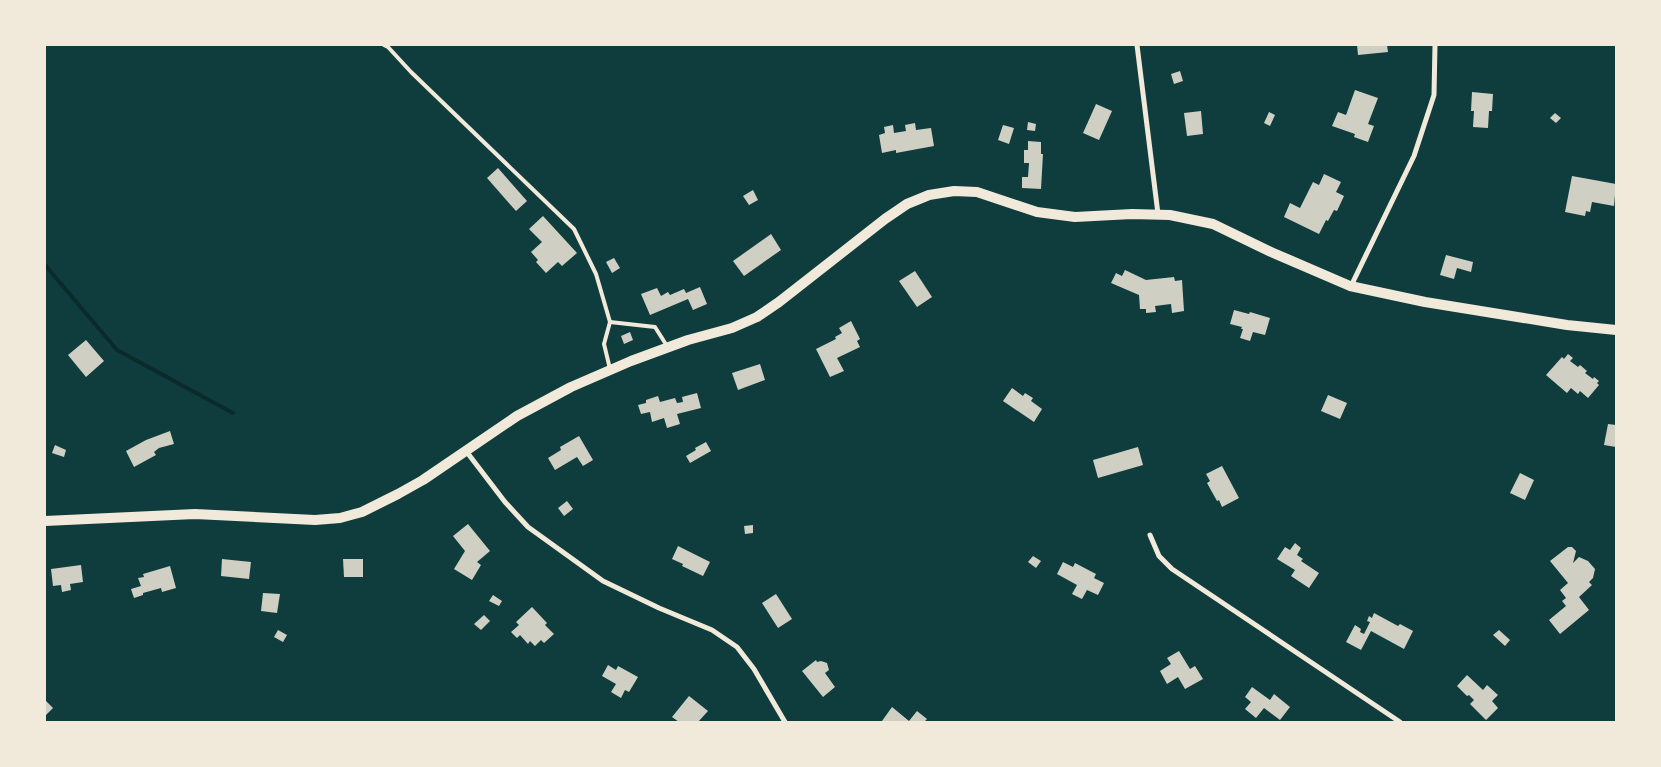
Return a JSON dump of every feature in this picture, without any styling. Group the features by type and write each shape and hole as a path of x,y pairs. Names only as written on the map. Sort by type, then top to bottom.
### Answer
{"main road":[{"path":"45,521 196,514 315,520 340,518 362,512 398,494 517,416 571,387 668,348 732,328 756,317 780,302 885,219 907,204 929,195 954,191 971,192 1038,212 1074,216 1158,214 1213,224 1350,286 1444,306 1567,325 1616,330"}],"street":[{"path":"1137,45 1158,214"},
{"path":"1350,286 1414,156 1434,95 1436,45"},
{"path":"466,450 505,502 528,527 551,544 604,581 659,608 712,630 737,647 754,669 784,722"},
{"path":"1150,534 1159,556 1172,569 1400,722"}],"lane":[{"path":"384,45 574,229 596,274 610,322 604,344 610,370"},
{"path":"610,322 655,327 668,348"}],"building":[{"path":"1357,45 1387,45 1388,52 1358,55"},
{"path":"1180,71 1183,81 1174,84 1171,74"},
{"path":"1355,90 1378,98 1368,124 1374,126 1368,142 1354,137 1355,134 1332,126 1338,112 1346,115"},
{"path":"1472,92 1493,94 1488,128 1473,127 1474,111 1471,111"},
{"path":"1096,104 1112,111 1099,140 1083,133"},
{"path":"1201,111 1203,134 1187,136 1184,113"},
{"path":"1269,112 1275,115 1270,126 1264,123"},
{"path":"1555,113 1561,118 1556,123 1550,118"},
{"path":"1028,122 1036,124 1035,131 1027,130"},
{"path":"915,123 916,130 931,128 934,146 896,153 896,150 882,153 879,135 885,133 884,127 893,125 894,133 906,131 905,125"},
{"path":"1003,125 1014,128 1009,144 998,140"},
{"path":"1028,141 1041,142 1041,154 1043,154 1041,189 1022,188 1022,177 1028,177 1029,163 1024,163 1024,150 1028,150"},
{"path":"498,168 527,201 516,211 487,178"},
{"path":"1324,174 1341,182 1336,192 1344,196 1337,211 1334,210 1328,221 1326,220 1319,234 1284,217 1290,203 1300,208 1313,182 1319,185"},
{"path":"1572,176 1616,184 1614,206 1592,202 1590,212 1586,211 1585,216 1565,212"},
{"path":"753,190 758,200 749,205 743,196"},
{"path":"543,216 577,253 562,266 558,262 546,273 536,262 538,260 531,252 542,242 529,229"},
{"path":"771,234 781,250 744,276 733,261"},
{"path":"1446,255 1473,262 1471,272 1457,268 1454,279 1440,275"},
{"path":"614,258 620,268 612,273 606,262"},
{"path":"1125,270 1146,280 1174,277 1175,281 1182,280 1184,311 1172,313 1171,304 1155,306 1156,312 1146,313 1146,309 1140,309 1139,295 1111,283 1116,273 1122,276"},
{"path":"915,271 932,297 917,307 899,281"},
{"path":"700,287 707,304 693,310 688,299 650,315 641,294 657,288 661,296 668,292 670,295 684,289 686,293"},
{"path":"1234,310 1249,314 1250,312 1270,318 1265,335 1253,332 1250,341 1240,338 1242,327 1230,324"},
{"path":"851,321 860,339 857,341 860,347 837,358 844,371 830,377 816,349 836,339 835,337 842,333 839,328"},
{"path":"630,332 633,340 624,344 621,336"},
{"path":"86,340 104,361 86,377 68,355"},
{"path":"1568,354 1573,358 1570,361 1578,367 1580,365 1587,371 1585,373 1599,381 1597,383 1599,385 1588,398 1580,391 1578,394 1571,388 1567,393 1546,375 1562,357 1564,359"},
{"path":"760,364 765,380 738,390 732,373"},
{"path":"1012,388 1023,396 1025,393 1033,398 1031,401 1042,409 1034,422 1003,401"},
{"path":"697,393 701,408 677,414 680,424 667,428 664,418 652,422 650,412 641,414 638,405 658,396 660,402 675,398 677,403 683,402 682,397"},
{"path":"1328,395 1347,403 1340,419 1321,411"},
{"path":"1608,424 1616,425 1616,447 1604,445"},
{"path":"170,431 174,444 159,448 154,452 156,455 134,467 126,451 146,440"},
{"path":"579,436 593,460 583,466 577,457 555,470 548,458 561,450 560,447"},
{"path":"706,442 711,451 690,463 686,456"},
{"path":"55,445 66,450 64,457 52,453"},
{"path":"1138,447 1143,465 1098,478 1093,460"},
{"path":"1222,466 1239,498 1222,507 1207,483 1210,481 1206,474"},
{"path":"1520,473 1534,480 1525,500 1510,493"},
{"path":"567,501 573,509 564,516 558,508"},
{"path":"468,524 490,551 477,562 481,565 472,580 454,569 465,551 453,536"},
{"path":"753,525 753,533 745,534 744,526"},
{"path":"1295,543 1301,548 1297,555 1303,559 1301,561 1319,573 1309,588 1291,576 1295,570 1277,559 1285,547 1290,550"},
{"path":"678,546 710,562 703,576 672,559"},
{"path":"1568,547 1572,547 1576,551 1573,563 1579,557 1588,561 1595,569 1593,578 1589,582 1592,585 1579,597 1589,610 1560,634 1549,620 1566,606 1562,601 1566,598 1560,590 1568,583 1550,561"},
{"path":"1033,556 1041,561 1036,568 1028,562"},
{"path":"222,559 251,562 249,579 221,576"},
{"path":"343,559 363,559 363,577 344,577"},
{"path":"1063,562 1073,567 1075,563 1096,574 1094,578 1104,583 1098,595 1087,590 1082,599 1072,594 1077,585 1057,574"},
{"path":"81,565 83,582 70,584 71,590 62,592 61,585 53,586 51,569"},
{"path":"170,566 176,588 162,592 161,588 143,593 143,595 134,598 131,589 141,586 138,578 144,577 143,574"},
{"path":"263,593 280,594 277,613 261,611"},
{"path":"776,594 792,619 778,628 762,603"},
{"path":"493,595 502,601 499,606 489,601"},
{"path":"532,607 547,623 545,625 554,634 544,643 541,640 535,646 530,641 528,644 520,635 517,638 511,632 519,625 516,622"},
{"path":"1374,613 1398,626 1400,624 1413,631 1404,649 1371,631 1361,650 1346,642 1355,625 1364,634 1370,622 1367,621 1369,616 1372,618"},
{"path":"484,615 490,621 481,630 474,624"},
{"path":"278,630 287,635 283,642 274,637"},
{"path":"1499,630 1510,640 1505,646 1493,635"},
{"path":"1179,651 1190,669 1195,666 1203,679 1185,689 1178,677 1167,684 1160,671 1171,664 1167,658"},
{"path":"816,660 817,662 827,663 829,670 825,673 835,687 823,697 802,671"},
{"path":"608,665 616,670 618,666 638,677 629,692 625,690 621,698 611,692 616,684 602,676"},
{"path":"1467,675 1483,690 1487,685 1498,695 1492,701 1498,708 1486,720 1470,704 1474,700 1457,686"},
{"path":"1252,687 1270,700 1274,694 1290,707 1280,720 1264,708 1256,718 1245,709 1251,702 1245,697"},
{"path":"689,696 708,711 698,722 679,722 672,717"},
{"path":"45,700 53,708 45,716"},
{"path":"892,707 909,721 917,711 927,719 924,722 883,722"}],"waterway":[{"path":"45,265 117,350 233,413"}]}
